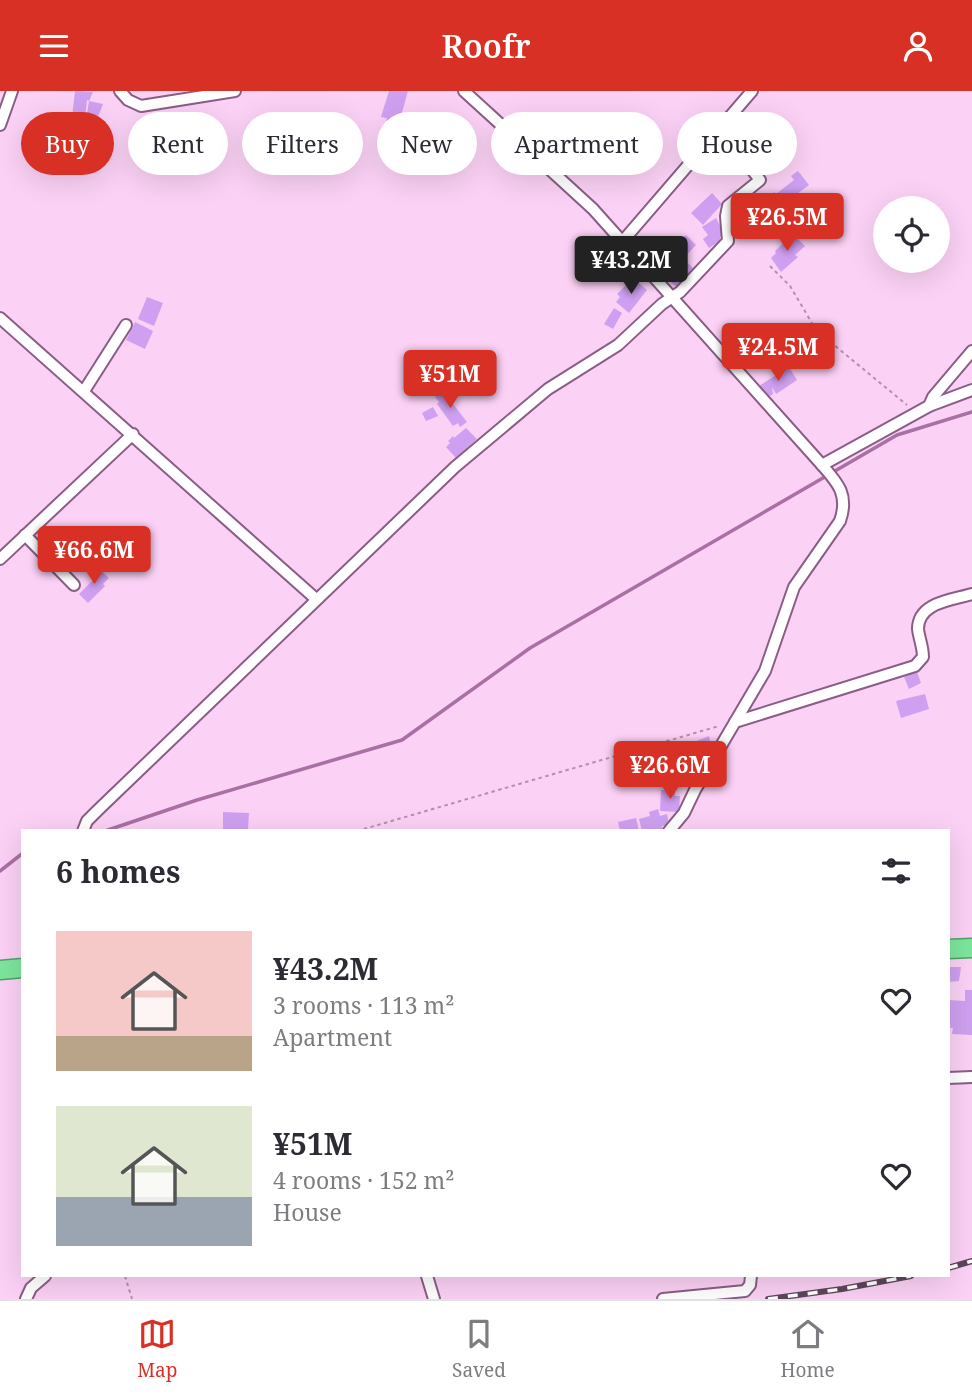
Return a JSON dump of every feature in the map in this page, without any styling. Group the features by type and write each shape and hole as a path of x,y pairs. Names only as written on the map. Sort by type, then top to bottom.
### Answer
{"highway":[{"path":"950,949 972,948"},
{"path":"0,970 21,968"}],"street":[{"path":"0,125 12,91"},
{"path":"120,91 128,100 141,106 235,91"},
{"path":"464,91 573,189 821,465 841,488 844,498 843,514 836,527 794,587 765,671 688,806 671,829"},
{"path":"733,112 752,91"},
{"path":"622,242 679,175"},
{"path":"84,829 87,821 98,810 455,467 548,389 618,345 671,298 723,247 729,236 726,223 728,206 760,180 756,175"},
{"path":"0,318 316,599"},
{"path":"84,391 126,325"},
{"path":"929,406 933,397 972,351"},
{"path":"821,465 929,406 972,390"},
{"path":"0,559 132,433"},
{"path":"26,535 74,585"},
{"path":"735,722 915,666 923,657 918,628 925,612 935,604 972,594"},
{"path":"950,1078 972,1077"},
{"path":"26,1299 31,1288 44,1277"},
{"path":"427,1277 433,1299"},
{"path":"663,1299 745,1291 750,1285 751,1277"}],"path":[{"path":"770,266 790,286 819,335 916,413"},
{"path":"364,829 735,722"},
{"path":"125,1277 132,1299"}],"building":[{"path":"75,91 93,92 89,101 87,100 86,112 73,112"},
{"path":"389,91 408,91 402,112 383,112"},
{"path":"89,101 103,104 100,112 87,112"},
{"path":"797,172 809,185 793,197 795,199 785,207 787,209 779,212 766,196 774,192 776,194 794,180 791,176 797,175"},
{"path":"712,193 722,204 703,225 691,213"},
{"path":"768,201 778,212 759,230 748,218"},
{"path":"741,207 749,216 738,226 730,217"},
{"path":"716,218 724,233 720,241 709,248 703,239 708,235 702,227"},
{"path":"793,234 805,246 795,255 798,257 781,272 771,258"},
{"path":"686,235 696,245 681,261 669,250"},
{"path":"687,262 694,269 676,287 666,277 676,264 682,267"},
{"path":"630,281 636,286 639,283 647,290 629,313 616,302 620,297 617,294"},
{"path":"147,297 163,303 154,326 138,319"},
{"path":"614,308 622,313 613,329 604,324"},
{"path":"135,322 153,331 145,349 126,340"},
{"path":"789,367 797,380 776,394 772,387 773,394 767,398 759,386"},
{"path":"443,391 467,422 460,427 458,423 453,426 437,404 439,402 435,397"},
{"path":"433,407 438,416 426,421 422,413"},
{"path":"466,428 477,439 456,458 446,447 450,443 448,441"},
{"path":"98,568 109,578 88,603 79,594 94,579 91,575"},
{"path":"917,672 921,683 909,689 904,677"},
{"path":"925,694 929,709 901,718 896,701"},
{"path":"709,736 713,751 697,755 694,742"},
{"path":"705,755 707,763 694,766 696,774 692,775 692,779 673,783 670,769 691,766 690,759"},
{"path":"661,790 675,790 675,796 680,796 679,812 660,811"},
{"path":"658,809 660,816 667,814 669,825 662,826 663,829 642,829 639,819 650,816 649,812"},
{"path":"223,812 249,813 248,829 223,829"},
{"path":"636,818 639,829 620,829 618,822"},
{"path":"950,967 961,967 959,981 950,982"},
{"path":"965,990 972,990 972,1035 952,1034 950,1000 965,1001"}],"waterway":[{"path":"111,829 197,800 402,740 530,648 897,435 972,412"},
{"path":"0,871 21,855"}],"railway":[{"path":"950,1267 972,1261"},
{"path":"768,1299 906,1277"}]}
